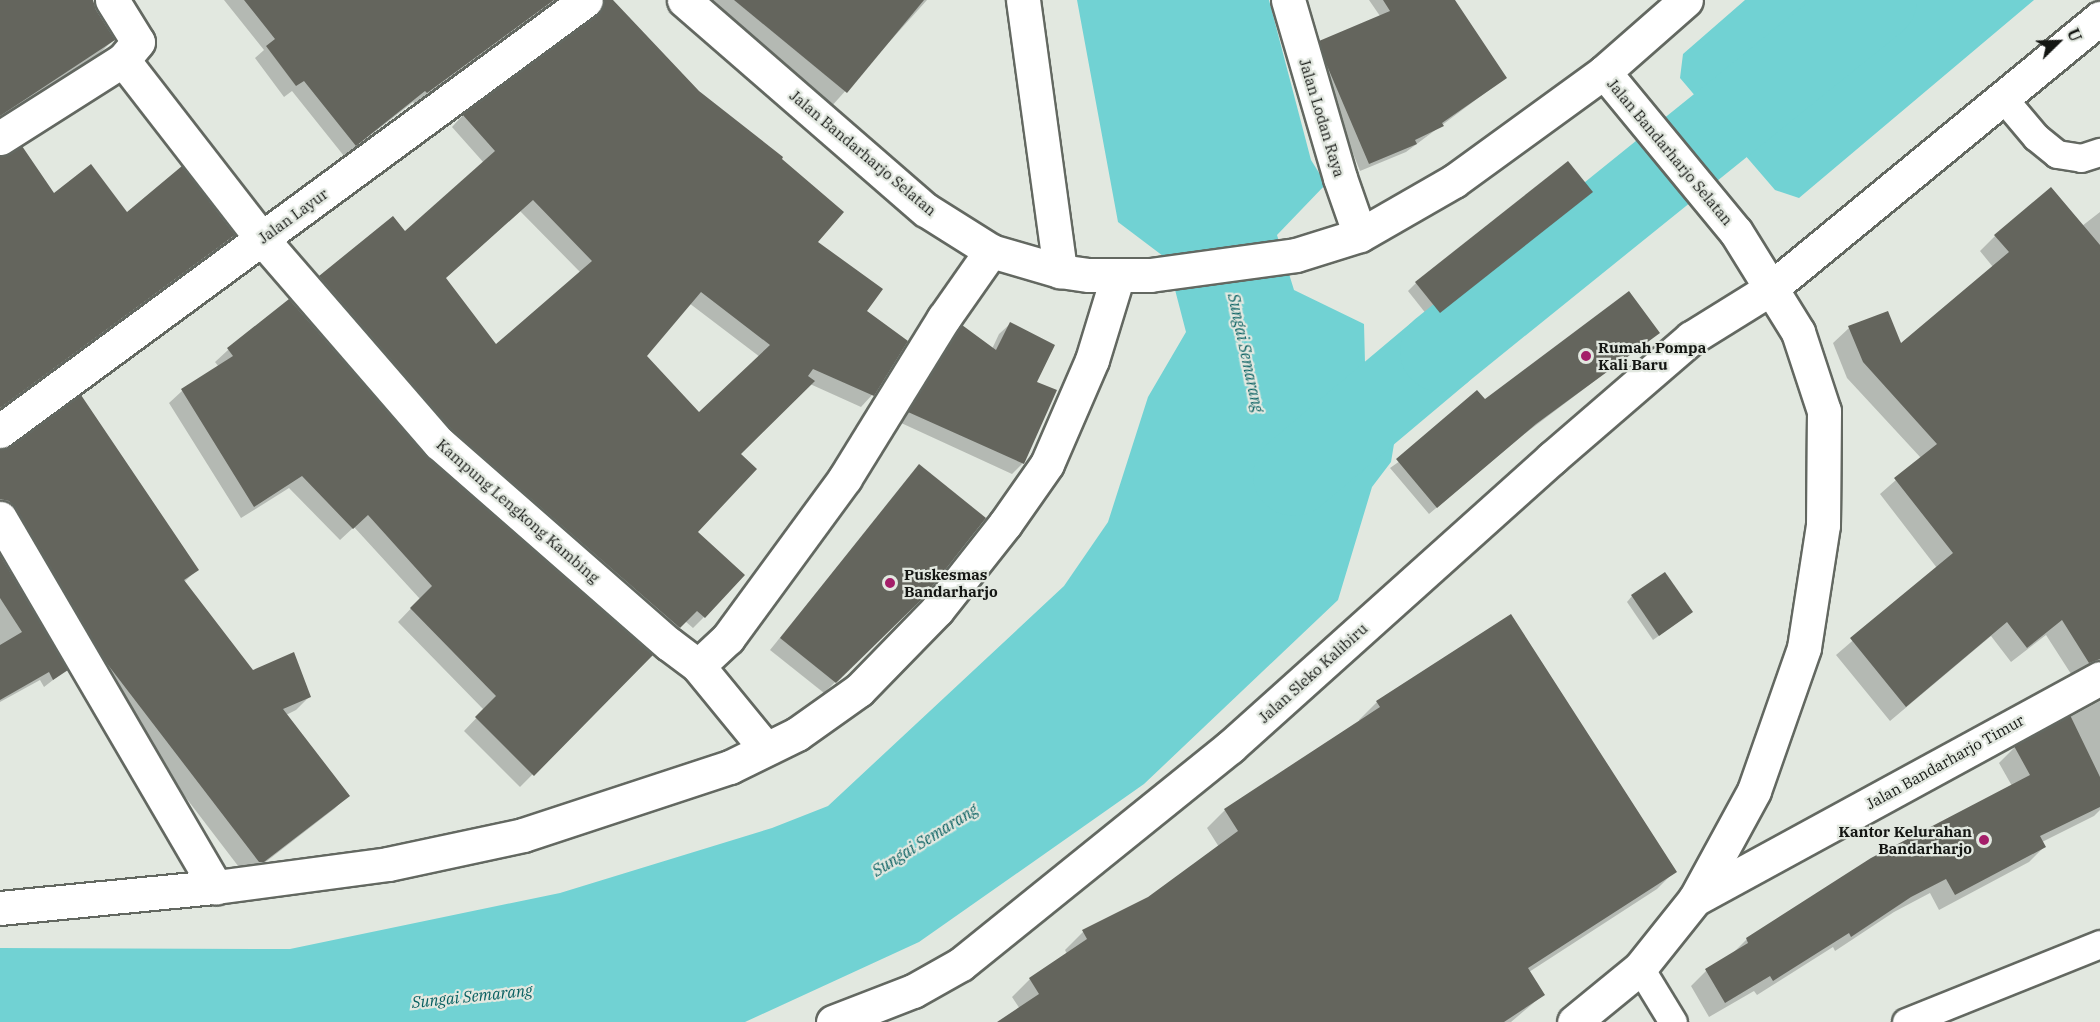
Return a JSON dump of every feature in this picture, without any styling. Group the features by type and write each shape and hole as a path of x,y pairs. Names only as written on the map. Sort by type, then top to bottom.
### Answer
{"street":[{"path":"0,138 123,60 138,42 112,0"},
{"name":"Jalan Layur","path":"0,431 586,0"},
{"name":"Jalan Bandarharjo Selatan","path":"684,0 926,210 991,251 1060,271 1134,275 1296,255 1360,235 1454,181 1604,72 1736,232 1798,332 1824,411 1823,525 1804,648 1754,791 1695,899 1640,968 1574,1022"},
{"path":"1023,0 1060,271"},
{"name":"Jalan Lodan Raya","path":"1288,0 1337,167 1360,235"},
{"path":"1604,72 1686,0"},
{"name":"Jalan Sleko Kalibiru","path":"833,1022 913,991 961,964 1230,747 1552,458 1691,338 1770,289 2100,18"},
{"name":"Kampung Lengkong Kambing","path":"123,60 262,239 439,443 669,644 698,666 766,748"},
{"path":"698,666 728,638 845,478 944,318 991,251"},
{"path":"0,908 216,886 388,864 523,834 729,767 797,734 859,690 937,610 1005,524 1047,464 1092,360 1134,275"},
{"path":"0,518 216,886"},
{"name":"Jalan Bandarharjo Timur","path":"1695,899 2100,678"}],"lane":[{"path":"2003,98 2036,137 2057,154 2081,158 2100,152"},
{"path":"1906,1022 2100,944"},
{"path":"1640,968 1673,1022"}],"water":[{"name":"Sungai Semarang","path":"1077,0 1269,0 1311,160 1326,184 1277,235 1294,290 1364,324 1365,363 1395,438 1391,462 1372,487 1338,600 1144,784 919,942 745,1022 0,1022 0,948 290,949 560,893 772,828 828,806 1064,586 1108,522 1148,397 1186,332 1167,259 1118,222"},
{"path":"1745,0 2034,0 1799,198 1775,190 1738,147 1724,158 1694,123 1708,111 1680,78 1683,54"}],"building":[{"path":"0,0 93,0 96,10 115,40 0,116"},
{"path":"244,0 554,0 427,93 425,91 356,146 304,81 296,86 266,46 275,39"},
{"path":"604,0 613,0 699,91 783,157 782,159 844,212 818,242 883,289 867,311 908,341 874,396 813,369 808,376 815,381 741,454 757,469 698,532 745,575 705,618 697,611 680,628 452,430 319,276 393,216 405,231 495,151 462,114 597,15 603,8","holes":["533,200 592,261 496,344 446,278","701,292 770,345 699,412 647,356"]},
{"path":"734,0 924,0 847,93"},
{"path":"1383,0 1455,0 1507,78 1442,123 1444,126 1415,140 1417,144 1369,164 1325,61 1319,41 1390,11"},
{"path":"22,146 54,193 91,164 127,212 182,166 235,235 0,408 0,157"},
{"path":"1568,161 1593,192 1440,313 1415,282"},
{"path":"2051,187 2100,245 2100,659 2089,663 2062,620 2027,648 2007,622 1906,707 1850,638 1953,553 1894,478 1937,444 1863,362 1848,326 1888,311 1901,343 2009,252 1994,235"},
{"path":"1629,291 1660,333 1536,424 1437,508 1396,459 1477,390 1485,399"},
{"path":"289,299 427,457 653,655 534,776 475,717 496,696 410,608 432,586 368,515 353,529 302,476 254,507 181,389 233,356 227,348"},
{"path":"1010,322 1055,345 1037,382 1057,390 1024,464 908,412 962,325 996,350"},
{"path":"81,395 199,570 184,580 253,670 294,652 311,697 283,709 350,796 264,862 259,862 105,661 16,509 9,501 0,499 0,449 11,446"},
{"name":"Puskesmas Bandarharjo","path":"919,464 986,518 923,598 836,683 780,638"},
{"path":"0,555 68,670 53,680 49,672 0,700 0,645 22,632 0,598"},
{"path":"1665,572 1693,612 1659,636 1631,595"},
{"path":"1511,614 1677,872 1528,968 1545,995 1504,1022 997,1022 1039,994 1029,978 1087,939 1082,930 1148,897 1238,831 1224,809 1380,707 1376,701"},
{"path":"2070,715 2100,777 2100,807 2040,836 2046,847 1955,895 1946,879 1911,897 1851,937 1849,933 1773,981 1770,976 1725,1003 1705,969 1748,943 1746,938 1871,858 2030,775 2014,746"}],"waterway":[{"path":"1294,475 1441,351 1876,0"}],"place":[{"name":"Rumah Pompa Kali Baru","path":"1586,356"},
{"name":"Puskesmas Bandarharjo","path":"890,583"},
{"name":"Kantor Kelurahan Bandarharjo","path":"1984,840"}]}
